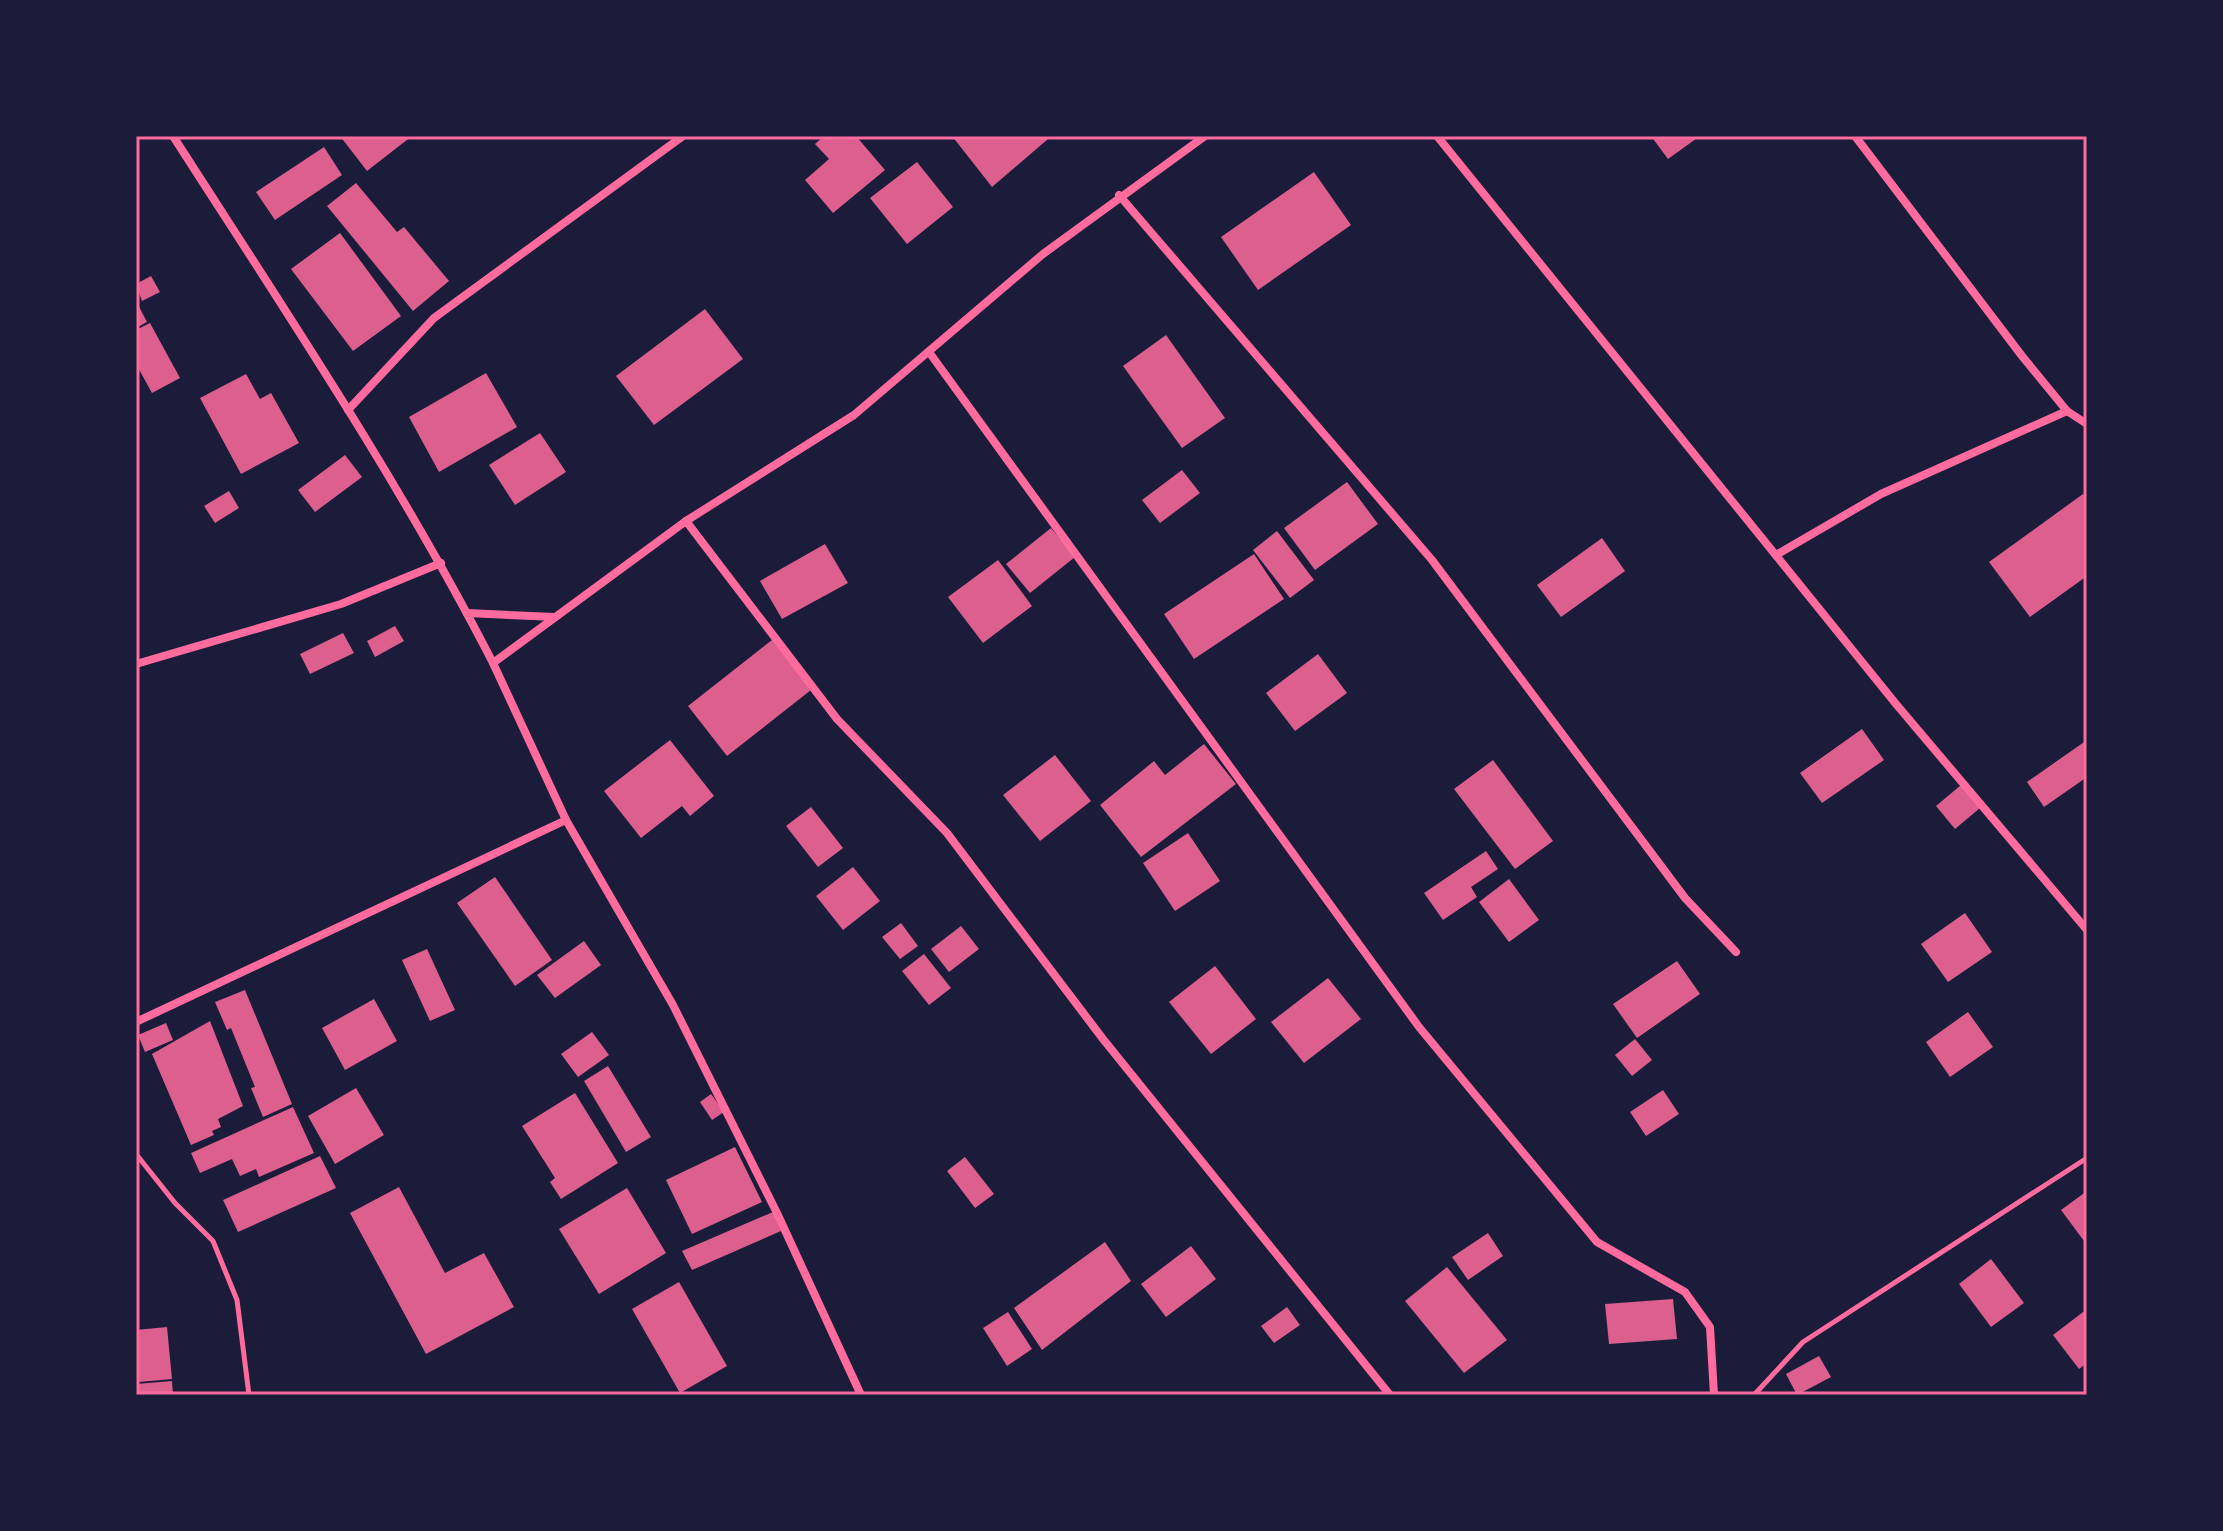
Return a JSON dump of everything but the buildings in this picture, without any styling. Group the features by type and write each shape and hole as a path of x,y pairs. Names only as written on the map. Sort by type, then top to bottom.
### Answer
{"street":[{"path":"173,136 348,410 441,563 493,663 566,820 673,1005 777,1213 861,1395"},
{"path":"348,410 434,318 683,136"},
{"path":"493,663 686,521 854,415 1043,254 1119,195 1205,136"},
{"path":"1437,136 1776,555 2087,930"},
{"path":"1855,136 2067,411 2087,424"},
{"path":"1119,195 1432,560 1685,898 1736,952"},
{"path":"929,352 1419,1027 1597,1242 1685,1292 1710,1327 1714,1395"},
{"path":"1776,555 1881,494 2067,411"},
{"path":"686,521 837,719 947,833 1103,1039 1390,1395"},
{"path":"136,664 341,604 441,563"},
{"path":"467,613 554,617"},
{"path":"136,1022 566,820"}],"path":[{"path":"136,1154 175,1203 213,1241 237,1300 249,1395"},
{"path":"1754,1395 1803,1342 2087,1158"}]}
